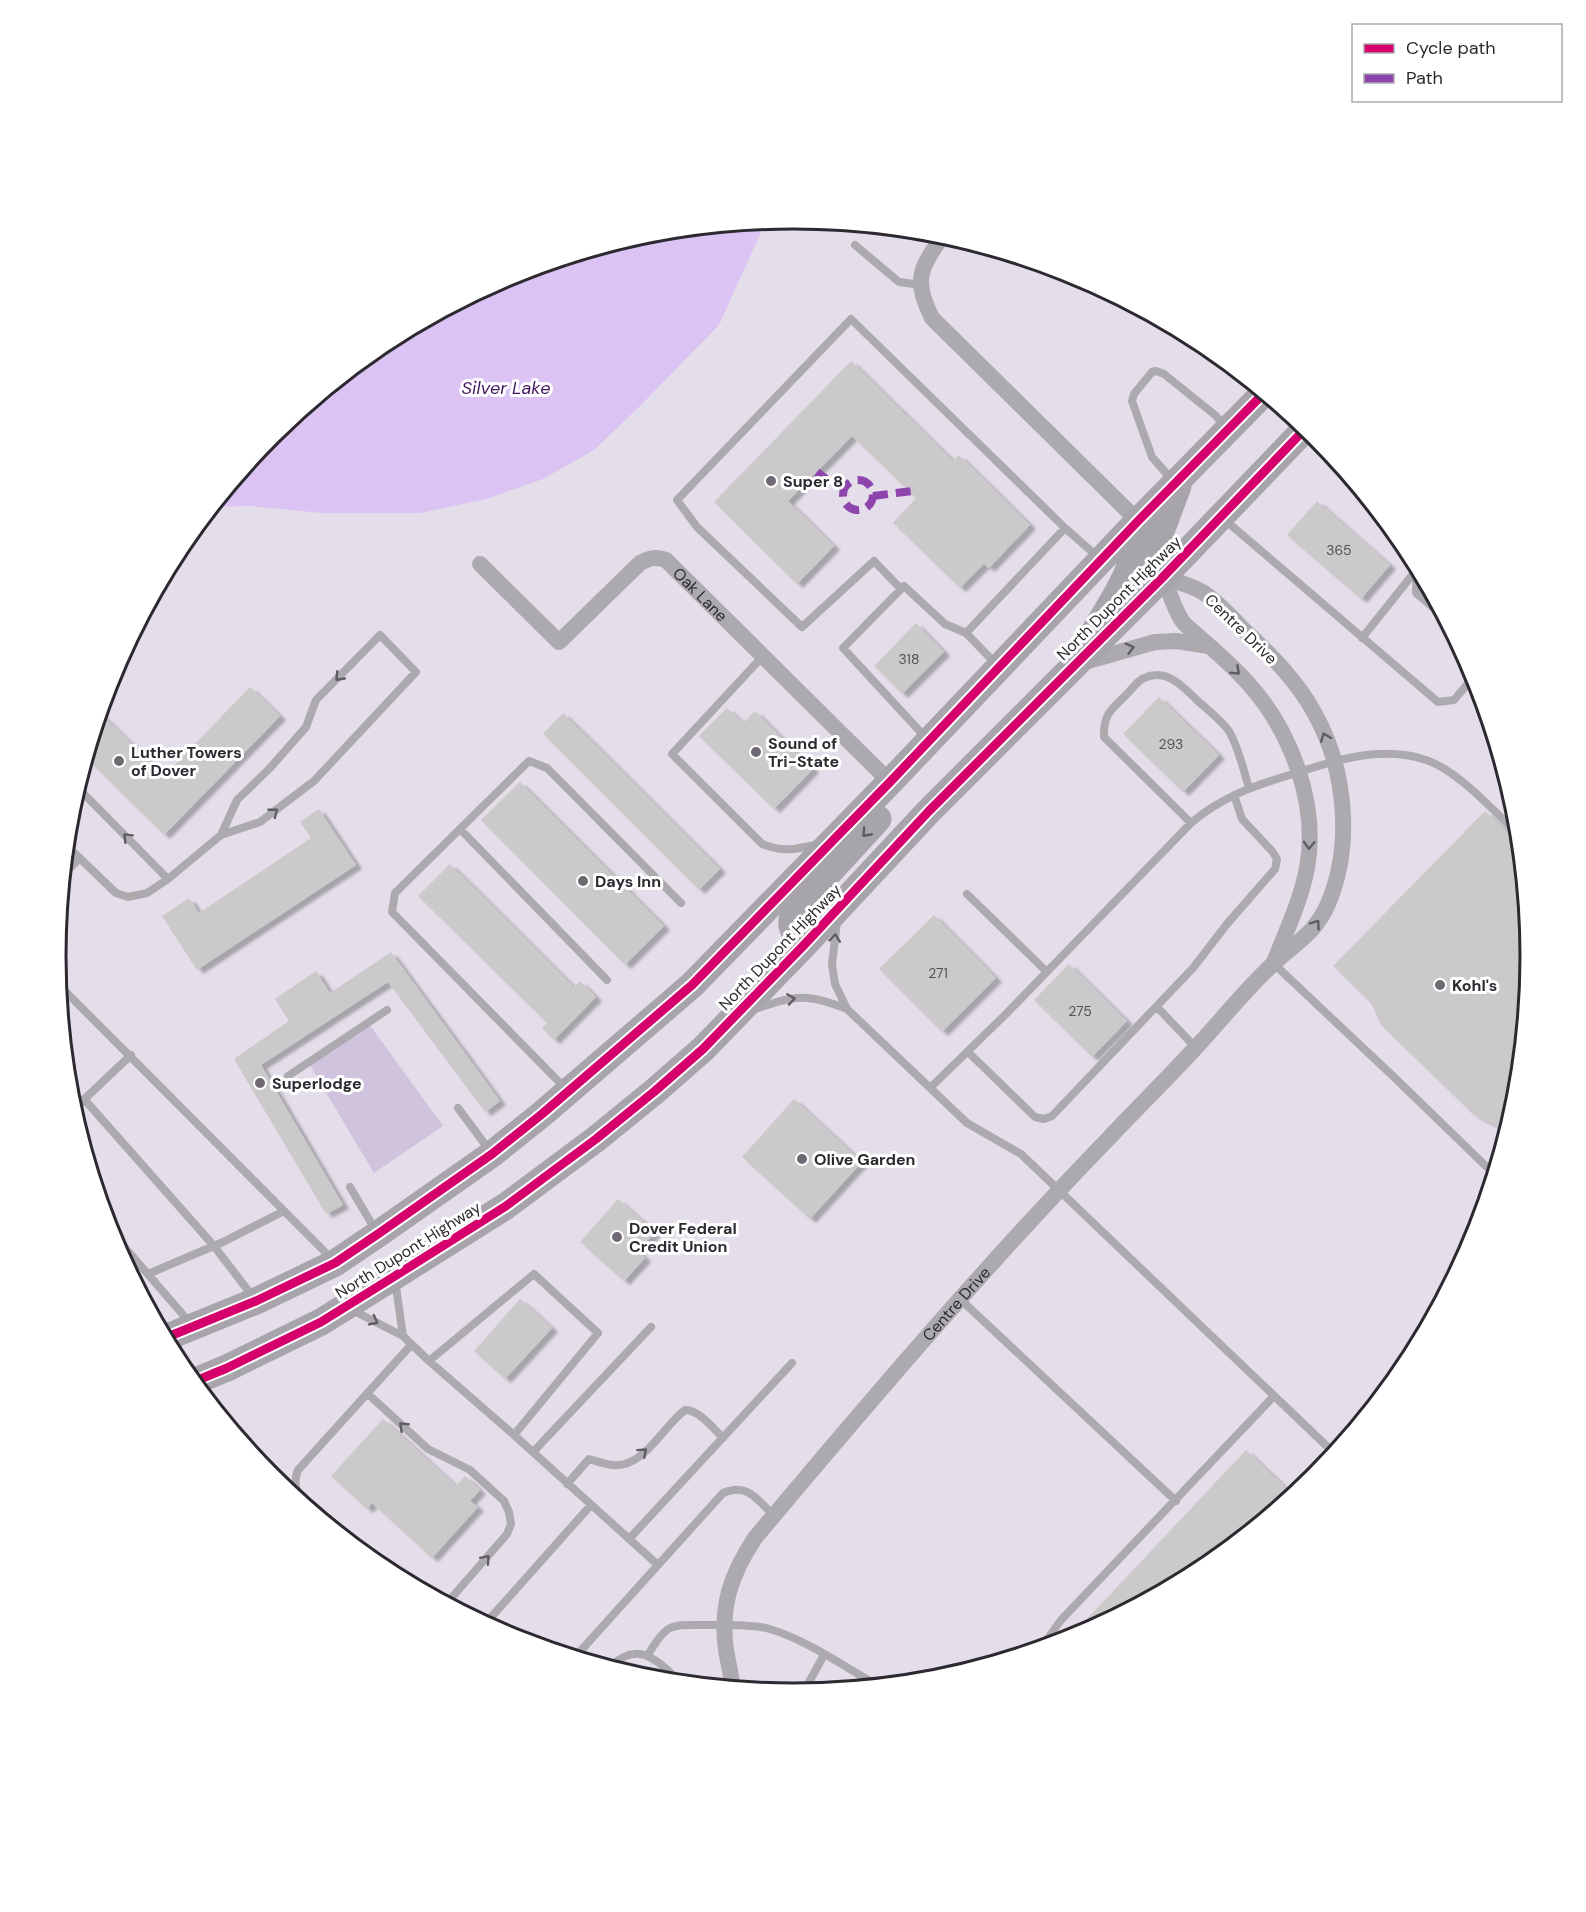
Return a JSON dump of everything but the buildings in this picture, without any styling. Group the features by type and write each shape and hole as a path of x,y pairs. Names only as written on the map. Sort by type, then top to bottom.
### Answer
{"highway":[{"name":"North Dupont Highway","path":"173,1335 256,1301 335,1263 492,1154 568,1092 692,985 890,782 1137,521 1259,398"},
{"name":"North Dupont Highway","path":"202,1378 321,1322 506,1206 596,1139 703,1049 929,811 1163,577 1300,435"},
{"path":"1163,577 1158,556 1160,534 1179,479"},
{"path":"1074,665 1131,567 1138,541 1137,521"},
{"path":"804,945 794,933 791,917 797,907 884,813 890,782"},
{"path":"176,1340 194,1327"}],"street":[{"path":"938,244 924,263 921,285 923,297 932,318 1137,521"},
{"name":"Oak Lane","path":"480,564 560,642 640,563 658,557 666,560 890,782"},
{"name":"Centre Drive","path":"1163,577 1182,620 1245,680 1270,711 1281,730 1298,772 1308,820 1307,867 1298,901 1273,963"},
{"name":"Centre Drive","path":"731,1680 725,1625 727,1598 734,1575 755,1538 960,1299 1059,1190 1196,1048 1273,963 1307,936 1319,921 1335,883 1343,838 1343,813 1334,761 1316,715 1280,666 1204,593 1163,577"},
{"path":"1074,665 1155,642 1176,641 1209,646"}],"lane":[{"path":"855,245 899,282 921,285"},
{"path":"901,589 874,561 802,627 696,527 677,500 852,319 1065,528 1101,560"},
{"path":"1179,479 1152,457 1132,401 1134,394 1152,372 1164,374 1228,429"},
{"path":"1221,517 1438,702 1454,700 1467,684"},
{"path":"966,633 1065,528"},
{"path":"1362,638 1412,575"},
{"path":"1416,583 1416,593 1429,604"},
{"path":"929,741 843,648 904,586 945,624 966,633 999,667"},
{"path":"74,852 116,893 128,897 147,893 168,879 221,835 260,822 314,781 416,672 380,635 316,700 306,728 237,800 221,835"},
{"path":"763,657 672,754 762,844 776,850 792,850 832,841"},
{"path":"1191,823 1104,737 1104,725 1108,713 1142,679 1165,676 1175,680 1228,730 1236,745 1250,788"},
{"path":"930,1088 968,1052 1191,823 1204,811 1234,795 1334,761 1377,754 1395,754 1427,760 1444,769 1508,825"},
{"path":"568,1092 392,912 395,892 529,761 547,768 681,903"},
{"path":"85,795 168,879"},
{"path":"968,1052 1035,1117 1044,1119 1052,1116 1157,1007 1215,942 1227,924 1275,869 1277,859 1272,850 1242,819 1234,795"},
{"path":"460,829 607,980"},
{"path":"72,866 80,858"},
{"path":"967,894 1046,971"},
{"path":"840,906 832,965 835,984 847,1009 967,1123 1021,1154 1328,1448"},
{"path":"1273,963 1488,1168"},
{"path":"68,993 335,1263"},
{"path":"735,1015 781,1000 801,997 821,999 847,1009"},
{"path":"1157,1007 1196,1048"},
{"path":"288,1076 387,1010"},
{"path":"81,1102 131,1055"},
{"path":"84,1099 214,1246 256,1301"},
{"path":"458,1108 492,1154"},
{"path":"350,1187 378,1234"},
{"path":"148,1274 214,1246 284,1211"},
{"path":"130,1253 194,1327"},
{"path":"429,1361 534,1274 598,1333 513,1435"},
{"path":"395,1276 403,1336"},
{"path":"960,1299 1176,1501"},
{"path":"346,1306 403,1336 658,1565"},
{"path":"533,1452 651,1327"},
{"path":"295,1485 298,1470 411,1345"},
{"path":"629,1539 792,1364"},
{"path":"368,1394 428,1449 470,1470 504,1501 509,1512 511,1524 507,1534 452,1598"},
{"path":"1050,1636 1061,1620 1274,1396"},
{"path":"567,1484 589,1459 614,1465 627,1463 646,1450 684,1410 690,1409 700,1416 723,1438"},
{"path":"581,1651 723,1493 732,1489 742,1489 753,1494 774,1516"},
{"path":"491,1617 591,1505"},
{"path":"648,1655 661,1633 672,1626 765,1627 782,1633 865,1679"},
{"path":"617,1661 622,1656 634,1652 648,1655 669,1672"},
{"path":"808,1682 824,1655"}],"shaded area":[{"path":"369,1024 443,1126 374,1173 309,1064"}],"water":[{"name":"Silver Lake","path":"762,230 719,325 594,450 543,479 486,499 420,513 322,513 250,506 221,507 279,442 314,409 350,379 430,326 515,284 605,254 698,235"}],"marked path":[{"path":"817,472 844,488"},
{"path":"858,480 869,484 873,495 869,506 858,510 847,506 843,495 847,484 858,480"},
{"path":"873,496 912,491"}],"cycle path":[{"path":"173,1335 256,1301 335,1263 492,1154 692,985 1259,398"},
{"path":"202,1378 321,1322 506,1206 596,1139 655,1091 703,1049 929,811 1163,577 1299,435"}],"place":[{"name":"Super 8","path":"771,481"},
{"name":"Sound of Tri-State","path":"756,752"},
{"name":"Luther Towers of Dover","path":"119,761"},
{"name":"Days Inn","path":"583,881"},
{"name":"Kohl's","path":"1440,985"},
{"name":"Superlodge","path":"260,1083"},
{"name":"Olive Garden","path":"802,1159"},
{"name":"Dover Federal Credit Union","path":"617,1237"}]}
